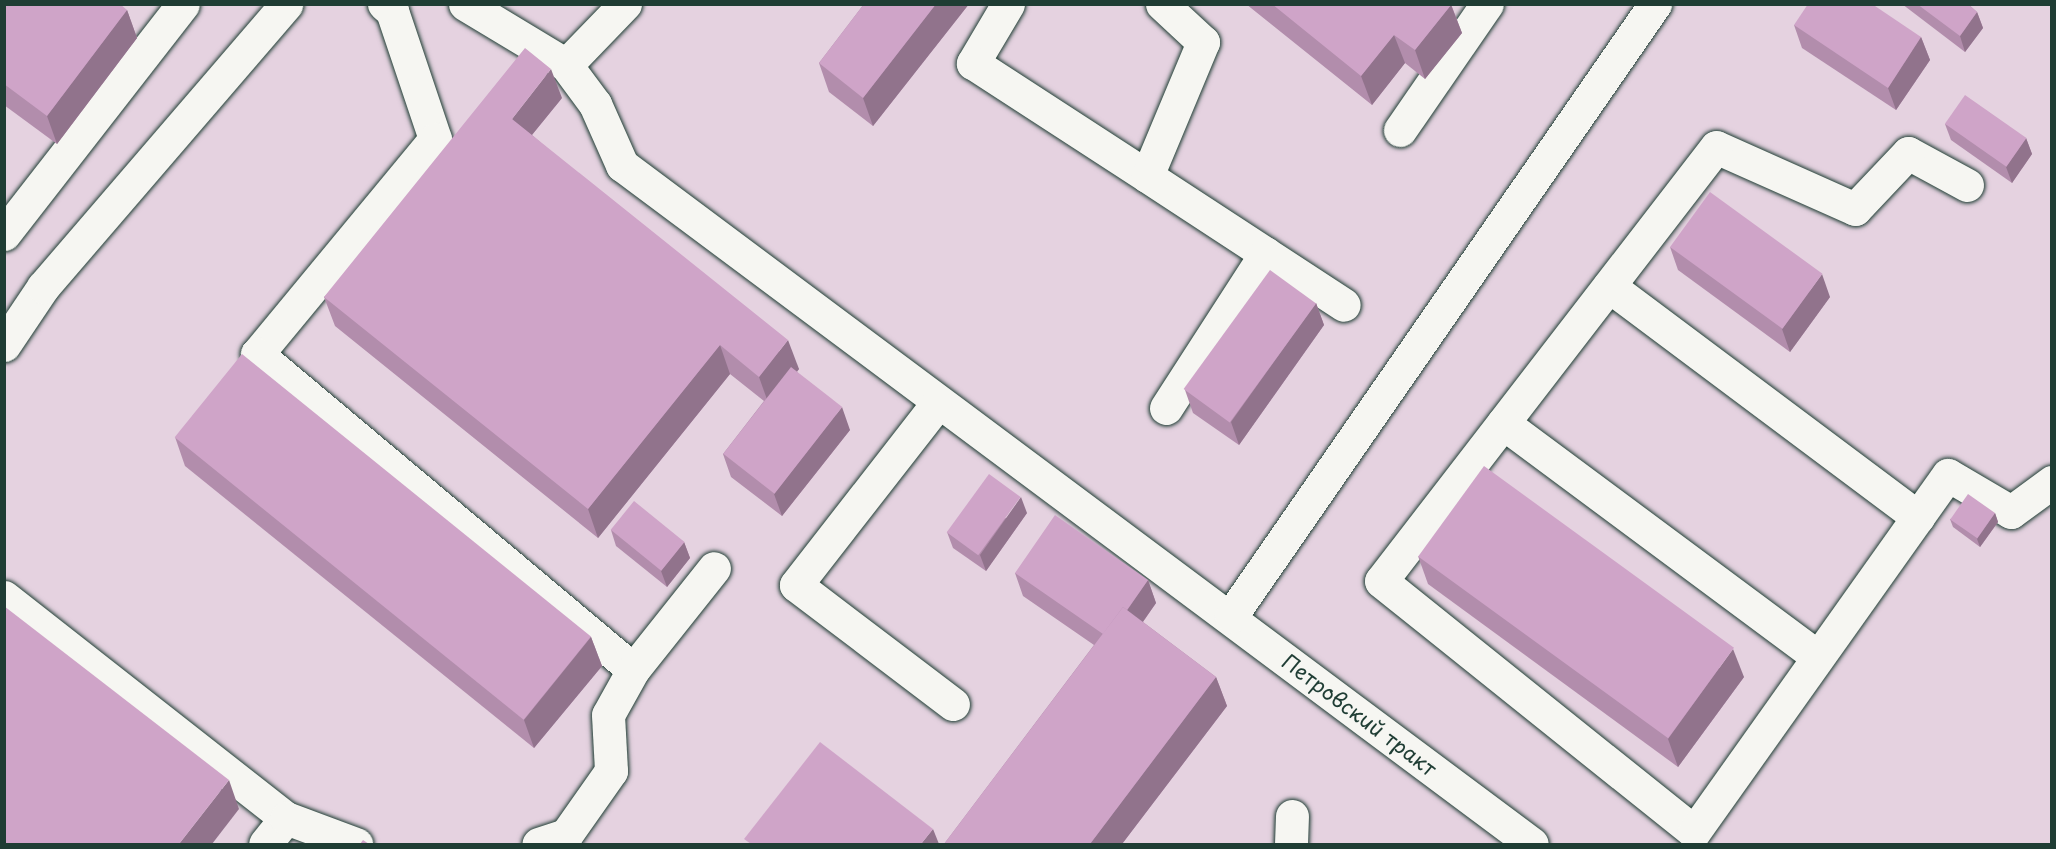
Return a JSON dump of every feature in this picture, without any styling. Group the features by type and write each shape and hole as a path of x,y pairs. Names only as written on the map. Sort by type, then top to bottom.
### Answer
{"street":[{"path":"4,234 183,4"},
{"path":"4,345 43,287 286,4"},
{"path":"384,4 392,11 435,139 257,354 633,670"},
{"path":"465,4 566,65 625,4"},
{"path":"1008,4 973,63 1344,304"},
{"path":"1147,176 1203,42 1162,4"},
{"path":"1231,616 1655,4"},
{"path":"1400,130 1480,7"},
{"name":"Петровский тракт","path":"566,65 595,104 622,165 936,405 1231,616 1532,844"},
{"path":"1967,185 1908,153 1855,209 1716,147 1382,581 1694,832 1948,475 2011,512 2052,482"},
{"path":"1166,408 1266,253"},
{"path":"1609,286 1918,517"},
{"path":"936,405 796,585 953,704"},
{"path":"1503,423 1818,657"},
{"path":"561,841 612,771 608,715 633,670 714,568"},
{"path":"4,597 286,818 356,844"},
{"path":"265,844 286,818"}],"shaded area":[{"path":"5,5 2051,5 2051,844 5,844"}],"building":[{"path":"4,4 120,4 127,10 47,116 4,84"},
{"path":"864,4 936,4 863,98 819,63"},
{"path":"1272,4 1451,5 1415,50 1394,35 1361,76"},
{"path":"1808,4 1872,4 1921,37 1888,88 1794,25"},
{"path":"1917,4 1968,4 1977,12 1960,36"},
{"path":"525,48 551,69 512,119 788,340 759,377 720,345 588,509 324,297"},
{"path":"1965,95 2026,138 2006,167 1945,124"},
{"path":"1710,192 1822,274 1782,329 1670,247"},
{"path":"1270,270 1316,304 1230,422 1184,389"},
{"path":"242,354 591,637 524,720 175,437"},
{"path":"791,367 842,407 774,494 723,454"},
{"path":"1484,466 1734,648 1668,738 1418,557"},
{"path":"989,474 1021,497 978,555 947,532"},
{"path":"1968,494 1995,513 1977,538 1950,519"},
{"path":"634,501 685,542 661,571 611,530"},
{"path":"1055,515 1148,580 1127,610 1123,607 1103,634 1015,573"},
{"path":"4,606 229,780 179,844 4,844"},
{"path":"1123,607 1216,677 1090,844 944,844"},
{"path":"820,742 933,829 921,844 751,844 744,839"}]}
